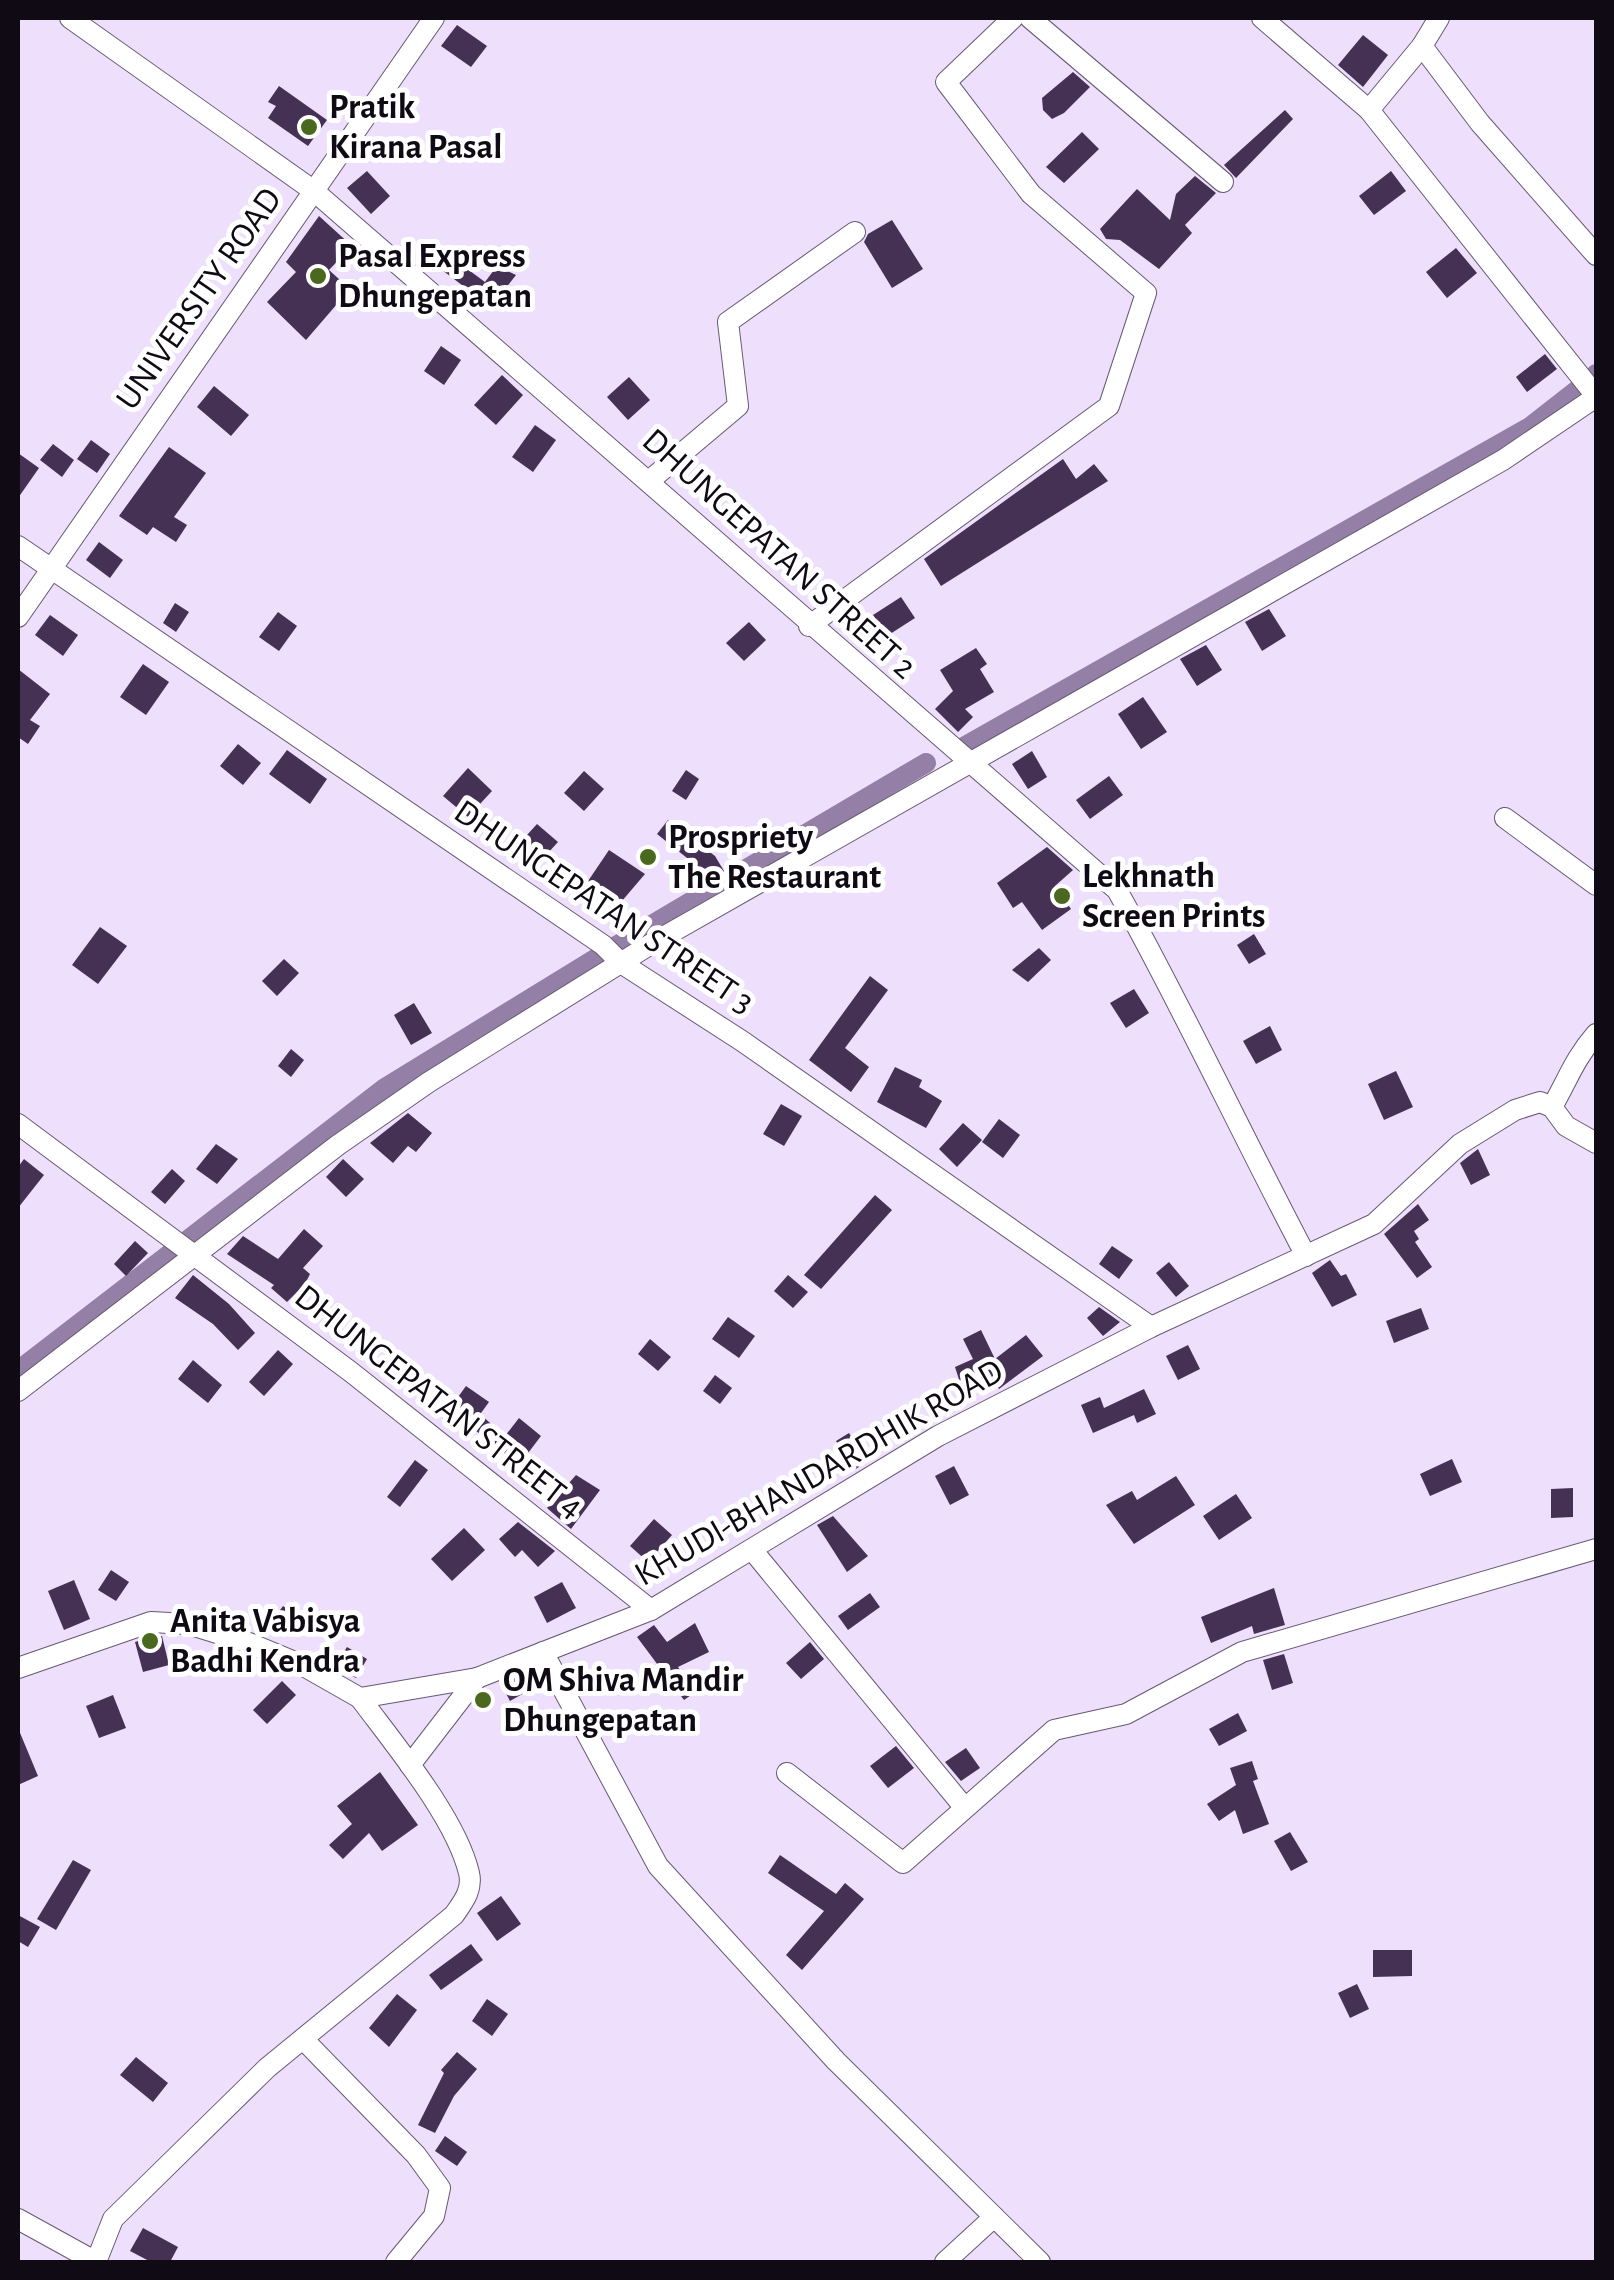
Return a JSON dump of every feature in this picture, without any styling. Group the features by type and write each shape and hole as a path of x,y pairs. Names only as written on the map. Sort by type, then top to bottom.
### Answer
{"street":[{"name":"DHUNGEPATAN STREET 2","path":"70,18 314,191 808,626 1116,890 1170,984 1214,1083 1306,1256"},
{"name":"UNIVERSITY ROAD","path":"18,618 434,18"},
{"path":"808,626 1109,406 1146,293 1031,194 946,82 1013,18"},
{"path":"1030,18 1224,182"},
{"path":"18,1391 183,1248 414,1093 621,963 1504,460 1596,397 1369,110 1262,18"},
{"path":"1369,110 1422,46 1438,18"},
{"path":"1422,46 1480,123 1596,255"},
{"path":"649,482 738,406 728,322 855,232"},
{"name":"DHUNGEPATAN STREET 3","path":"18,546 587,934 621,963 742,1041 1151,1326"},
{"path":"1504,818 1596,884"},
{"path":"1596,1034 1573,1059 1571,1074 1552,1107 1566,1126 1596,1142"},
{"name":"KHUDI-BHANDARDHIK ROAD","path":"360,1698 477,1678 651,1610 938,1436 1151,1326 1374,1224 1460,1144 1516,1110 1540,1102 1552,1107"},
{"name":"DHUNGEPATAN STREET 4","path":"18,1124 351,1372 651,1610"},
{"path":"787,1773 903,1863 1054,1730 1126,1714 1242,1652 1596,1549"},
{"path":"753,1550 964,1807"},
{"path":"18,1668 151,1622 188,1624 284,1658 360,1698 440,1812 470,1873 469,1892 454,1915 267,2068 113,2219 96,2262 18,2219"},
{"path":"543,1652 658,1866 836,2061 1040,2262"},
{"path":"410,1765 477,1678"},
{"path":"304,2038 416,2155 440,2188 434,2216 396,2262"},
{"path":"946,2262 994,2218"}],"building":[{"path":"457,25 487,46 471,67 441,46"},
{"path":"1363,35 1388,55 1363,87 1338,65"},
{"path":"1073,72 1090,87 1064,113 1052,119 1043,110 1042,98"},
{"path":"279,86 327,120 308,146 268,118 276,106 268,102"},
{"path":"1285,110 1293,119 1236,178 1224,165"},
{"path":"1082,132 1099,149 1064,183 1046,167"},
{"path":"367,171 390,196 371,214 347,188"},
{"path":"1391,171 1406,191 1374,215 1359,196"},
{"path":"1195,176 1216,193 1185,225 1192,233 1159,269 1120,240 1106,239 1100,229 1137,189 1170,220 1176,194"},
{"path":"319,216 352,246 329,270 350,289 306,340 267,302 296,272 286,262"},
{"path":"892,220 923,269 892,288 864,242 868,234"},
{"path":"1456,248 1477,273 1447,298 1426,272"},
{"path":"451,257 485,282 497,266 516,275 491,307 442,270"},
{"path":"441,346 461,360 444,385 424,371"},
{"path":"1545,354 1557,369 1527,392 1516,377"},
{"path":"502,375 523,395 496,425 474,405"},
{"path":"629,377 650,400 628,420 607,397"},
{"path":"214,386 249,415 231,436 197,407"},
{"path":"535,425 556,440 533,472 512,457"},
{"path":"91,440 110,454 97,473 77,459"},
{"path":"53,444 74,460 62,477 40,460"},
{"path":"169,447 206,473 174,517 187,525 176,542 153,527 147,535 119,516"},
{"path":"18,453 39,468 18,498"},
{"path":"1063,459 1076,479 1094,464 1108,481 941,586 924,559"},
{"path":"99,542 123,560 110,578 86,560"},
{"path":"901,597 915,618 887,636 873,615"},
{"path":"175,603 189,612 176,632 163,623"},
{"path":"1269,609 1286,636 1262,651 1245,622"},
{"path":"278,612 297,626 279,651 259,637"},
{"path":"50,615 78,635 63,656 35,635"},
{"path":"749,622 766,640 744,661 726,643"},
{"path":"1206,645 1222,670 1197,686 1180,659"},
{"path":"976,648 987,664 980,669 994,692 965,709 973,717 958,732 935,709 953,691 940,670"},
{"path":"143,664 169,682 146,715 120,697"},
{"path":"18,669 50,694 30,720 40,726 28,744 18,737"},
{"path":"1143,697 1167,732 1141,749 1118,714"},
{"path":"238,744 261,763 243,785 220,766"},
{"path":"287,750 327,779 310,804 269,774"},
{"path":"1032,751 1047,777 1028,789 1012,764"},
{"path":"468,768 492,791 468,817 443,796"},
{"path":"686,770 699,779 686,800 672,791"},
{"path":"584,771 604,789 584,811 564,793"},
{"path":"1109,776 1123,795 1090,819 1076,800"},
{"path":"668,820 715,856 724,871 712,878 657,834"},
{"path":"537,824 558,842 537,865 516,847"},
{"path":"1047,847 1073,870 1055,886 1071,909 1042,930 1022,902 1013,908 997,883"},
{"path":"609,850 645,874 616,908 584,887"},
{"path":"100,927 127,946 98,984 72,965"},
{"path":"1254,934 1266,954 1249,964 1237,945"},
{"path":"1039,948 1051,960 1028,982 1012,970"},
{"path":"284,959 299,973 277,996 262,981"},
{"path":"870,976 888,990 845,1048 869,1067 851,1092 809,1060"},
{"path":"1134,989 1149,1013 1126,1028 1110,1003"},
{"path":"414,1003 432,1033 411,1045 394,1015"},
{"path":"1270,1026 1282,1050 1256,1064 1243,1041"},
{"path":"291,1049 304,1060 291,1077 278,1066"},
{"path":"895,1067 922,1080 919,1087 942,1101 926,1128 877,1102"},
{"path":"1396,1071 1413,1107 1384,1120 1368,1084"},
{"path":"781,1104 802,1116 784,1146 763,1134"},
{"path":"408,1113 432,1133 416,1152 408,1146 393,1163 370,1143"},
{"path":"999,1119 1020,1135 1003,1158 982,1142"},
{"path":"963,1123 982,1140 957,1167 939,1149"},
{"path":"216,1144 238,1159 217,1184 196,1169"},
{"path":"1478,1149 1490,1175 1471,1185 1460,1163"},
{"path":"24,1159 44,1175 18,1208 18,1167"},
{"path":"343,1159 364,1179 346,1197 326,1177"},
{"path":"172,1169 185,1181 165,1204 151,1192"},
{"path":"875,1195 892,1210 821,1289 804,1275"},
{"path":"1418,1204 1429,1220 1414,1231 1419,1239 1415,1242 1432,1267 1417,1278 1384,1234"},
{"path":"304,1229 323,1246 303,1268 310,1274 305,1284 287,1302 271,1288 274,1285 227,1254 243,1236 278,1259"},
{"path":"135,1241 148,1253 126,1276 114,1264"},
{"path":"1112,1246 1133,1260 1119,1279 1099,1264"},
{"path":"1330,1260 1341,1276 1346,1274 1357,1295 1332,1307 1312,1273"},
{"path":"1169,1262 1189,1286 1176,1297 1156,1273"},
{"path":"193,1275 229,1304 255,1333 238,1350 213,1324 175,1298"},
{"path":"788,1275 808,1292 793,1308 774,1291"},
{"path":"1099,1307 1120,1322 1103,1336 1087,1318"},
{"path":"1421,1308 1429,1329 1394,1343 1386,1321"},
{"path":"728,1317 755,1336 739,1358 712,1339"},
{"path":"981,1330 995,1359 1026,1335 1043,1356 999,1389 991,1379 963,1392 955,1367 973,1359 963,1339"},
{"path":"650,1339 671,1357 658,1371 638,1354"},
{"path":"1188,1345 1200,1369 1178,1380 1166,1356"},
{"path":"278,1350 293,1364 264,1396 249,1382"},
{"path":"193,1360 222,1385 208,1403 178,1379"},
{"path":"715,1375 732,1388 720,1404 703,1391"},
{"path":"466,1386 489,1402 476,1420 453,1404"},
{"path":"1144,1389 1156,1414 1137,1423 1134,1415 1093,1433 1081,1405 1100,1397 1104,1408"},
{"path":"481,1415 505,1436 519,1418 541,1436 519,1465 470,1426"},
{"path":"849,1433 867,1462 854,1470 836,1441"},
{"path":"1452,1459 1462,1482 1430,1496 1420,1474"},
{"path":"415,1460 428,1470 400,1507 387,1497"},
{"path":"954,1466 969,1495 950,1505 935,1476"},
{"path":"576,1475 600,1490 571,1529 547,1508"},
{"path":"1176,1476 1195,1505 1134,1544 1106,1505 1132,1491 1137,1500"},
{"path":"1573,1488 1573,1517 1551,1518 1551,1489"},
{"path":"1236,1494 1252,1518 1219,1540 1203,1516"},
{"path":"833,1516 868,1556 847,1572 817,1525"},
{"path":"654,1519 672,1535 648,1562 630,1546"},
{"path":"518,1522 555,1551 538,1567 522,1550 515,1557 499,1539"},
{"path":"464,1528 485,1550 452,1581 431,1559"},
{"path":"111,1570 129,1582 116,1601 98,1590"},
{"path":"74,1580 90,1619 64,1630 48,1591"},
{"path":"562,1582 576,1608 547,1623 534,1597"},
{"path":"1274,1588 1285,1625 1254,1634 1252,1626 1211,1643 1201,1617"},
{"path":"870,1593 880,1607 848,1630 838,1616"},
{"path":"283,1606 299,1618 288,1632 272,1621"},
{"path":"695,1623 709,1652 678,1667 694,1693 684,1700 637,1637 654,1625 667,1642"},
{"path":"162,1636 169,1665 143,1672 135,1642"},
{"path":"810,1642 824,1659 801,1679 786,1663"},
{"path":"347,1647 367,1659 356,1678 335,1666"},
{"path":"1284,1654 1293,1683 1272,1690 1263,1660"},
{"path":"525,1674 533,1688 510,1701 501,1684"},
{"path":"282,1681 296,1695 267,1724 253,1710"},
{"path":"113,1695 126,1728 99,1738 86,1706"},
{"path":"1238,1713 1247,1731 1219,1746 1209,1729"},
{"path":"18,1728 38,1776 18,1785"},
{"path":"896,1746 914,1768 888,1788 870,1766"},
{"path":"966,1748 980,1768 961,1781 945,1762"},
{"path":"1252,1761 1258,1779 1253,1781 1269,1824 1243,1834 1235,1810 1219,1821 1207,1804 1236,1785 1230,1768"},
{"path":"380,1772 418,1825 382,1851 369,1833 343,1859 329,1845 352,1824 337,1806"},
{"path":"1290,1832 1308,1862 1291,1871 1274,1841"},
{"path":"780,1855 836,1894 845,1883 864,1899 802,1970 786,1955 824,1911 768,1873"},
{"path":"73,1860 91,1870 56,1930 37,1919"},
{"path":"501,1896 521,1924 497,1941 477,1913"},
{"path":"18,1915 40,1927 28,1947 18,1941"},
{"path":"471,1944 483,1960 441,1990 429,1975"},
{"path":"1373,1950 1412,1950 1412,1976 1373,1977"},
{"path":"1357,1984 1369,2009 1350,2018 1338,1993"},
{"path":"397,1994 417,2010 389,2047 369,2028"},
{"path":"487,1999 508,2014 492,2036 472,2021"},
{"path":"457,2052 477,2069 454,2096 435,2133 418,2125 444,2073 441,2070"},
{"path":"136,2057 168,2083 153,2102 120,2075"},
{"path":"445,2136 467,2152 457,2166 435,2151"},
{"path":"143,2228 178,2247 170,2262 151,2262 130,2251"}],"waterway":[{"path":"962,748 1530,427 1581,387"},
{"path":"616,946 926,763"},
{"path":"18,1371 385,1088 600,956"}],"place":[{"name":"Pratik Kirana Pasal","path":"309,127"},
{"name":"Pasal Express Dhungepatan","path":"318,276"},
{"name":"Prospriety The Restaurant","path":"648,857"},
{"name":"Lekhnath Screen Prints","path":"1062,896"},
{"name":"Anita Vabisya Badhi Kendra","path":"150,1641"},
{"name":"OM Shiva Mandir Dhungepatan","path":"483,1700"}]}
